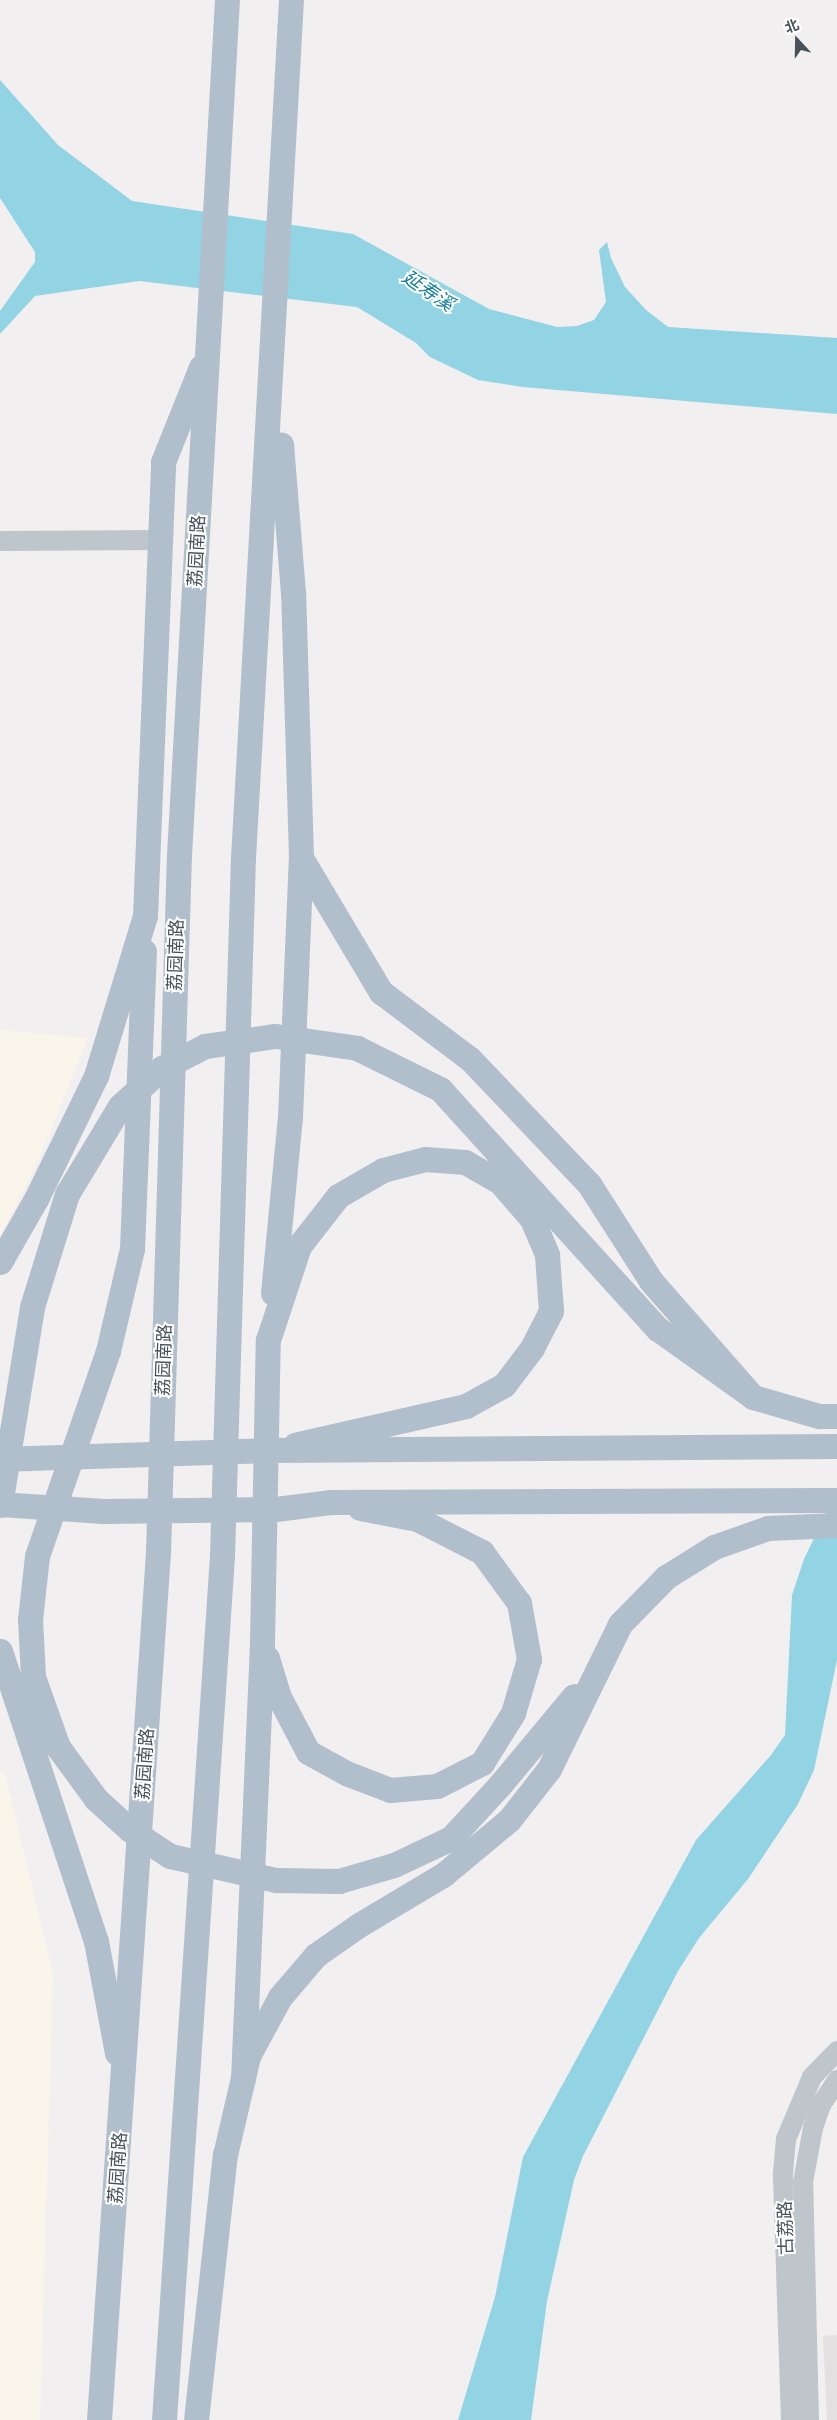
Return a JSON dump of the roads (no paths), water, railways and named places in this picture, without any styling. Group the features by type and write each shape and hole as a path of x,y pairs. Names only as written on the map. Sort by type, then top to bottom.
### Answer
{"main road":[{"name":"荔园南路","path":"99,2420 124,2089 158,1553 179,855 210,346 227,0"},
{"path":"164,2420 222,1556 243,858 273,356 291,0"},
{"path":"210,346 163,462 132,1249 108,1351 37,1556 30,1620 33,1678 58,1747 96,1799 129,1829 170,1856 276,1880 338,1881 394,1865 451,1838 499,1786 599,1666"},
{"path":"243,2079 262,1641 268,1340 290,1117 301,858 293,593 273,356"},
{"path":"301,858 382,992 470,1059 590,1184 651,1281 753,1397"},
{"path":"0,1262 36,1199 96,1076 145,916"},
{"path":"828,1416 753,1397 658,1329 440,1089 357,1048 275,1036 205,1046 162,1068 120,1106 67,1194 32,1307 0,1505 103,1511 276,1509 330,1502 837,1500"},
{"path":"268,1340 298,1246 338,1196 383,1170 425,1159 465,1162 500,1182 532,1219 547,1255 551,1310 532,1348 504,1385 466,1406 270,1450"},
{"path":"0,1458 270,1450 837,1446"},
{"path":"262,1641 278,1695 308,1752 346,1773 390,1790 437,1786 482,1763 513,1713 529,1659 518,1603 482,1552 417,1519 330,1502"},
{"path":"196,2420 225,2155 248,2056 280,1997 316,1955 359,1925 443,1875 509,1820 549,1769 620,1624 666,1577 714,1547 768,1528 827,1525"},
{"path":"0,1650 96,1941 124,2089"},
{"path":"0,1707 31,1744"}],"street":[{"path":"0,541 160,540"},
{"name":"古荔路","path":"791,2420 783,2173 786,2139 812,2077 837,2051"},
{"name":"古荔路","path":"809,2420 803,2182 813,2128 821,2105 837,2080"}],"water":[{"name":"延寿溪","path":"0,80 58,145 132,201 353,234 489,309 557,327 577,326 594,320 606,302 599,250 607,242 611,258 625,287 646,310 668,327 837,338 837,414 523,387 478,380 430,357 416,343 357,307 139,281 35,296 0,334 0,311 35,262 35,252 0,198"},
{"path":"837,1491 837,1660 814,1770 798,1804 748,1879 699,1938 678,1971 583,2156 574,2180 547,2301 531,2420 458,2420 495,2297 523,2157 696,1840 771,1755 785,1735 792,1595 804,1559"}]}
